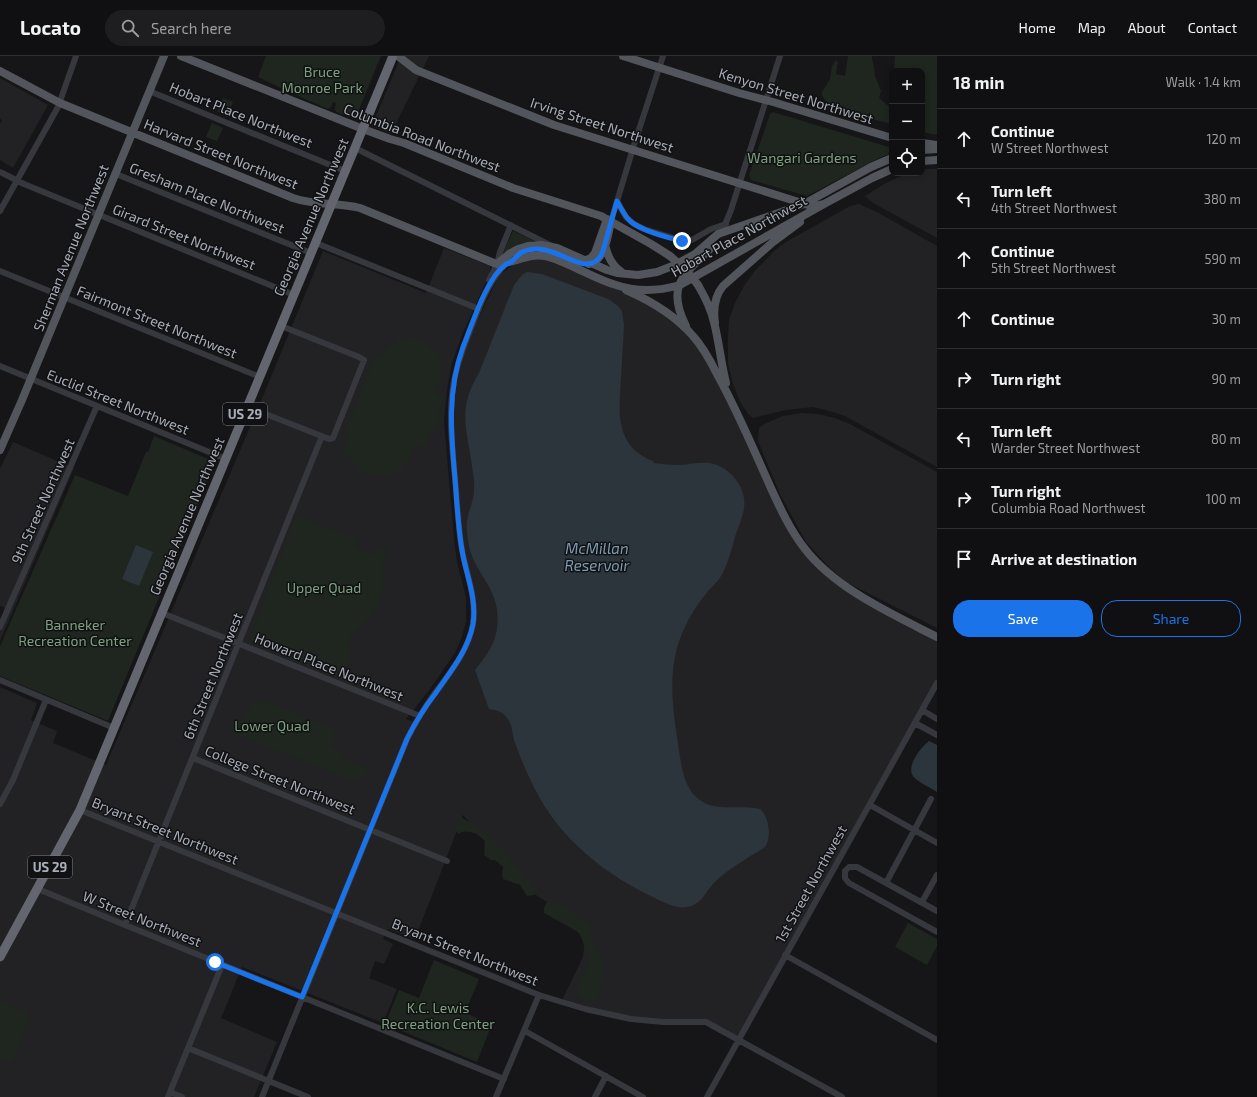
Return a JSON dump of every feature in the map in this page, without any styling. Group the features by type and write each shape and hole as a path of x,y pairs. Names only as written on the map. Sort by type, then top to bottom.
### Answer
{"highway":[{"name":"Georgia Avenue Northwest","path":"0,957 80,810 393,56"}],"main road":[{"name":"Sherman Avenue Northwest","path":"0,450 31,379 164,56"},
{"name":"Columbia Road Northwest","path":"181,56 390,140 404,143 513,188 598,215 609,220 670,256 686,270 698,285 708,303 714,323"},
{"name":"Irving Street Northwest","path":"398,56 416,70 540,120 804,204 814,206 824,204 889,170"},
{"name":"Kenyon Street Northwest","path":"623,56 889,137"},
{"name":"Harvard Street Northwest","path":"0,70 60,103 293,198 315,204 332,204 362,208 490,262 498,264 508,263"},
{"path":"925,143 937,145"},
{"path":"925,150 937,149"},
{"path":"804,204 871,167 889,159"},
{"path":"925,161 937,160"},
{"name":"Hobart Place Northwest","path":"498,264 512,252 525,246 540,245 557,248 611,272 627,275 654,273 675,265 698,252 716,235 722,232 804,204"},
{"name":"Hobart Place Northwest","path":"508,263 522,257 549,257 617,286 652,290 668,288 680,285 824,204"},
{"path":"731,398 722,365 714,323 714,304 717,295 723,286 767,247 801,221 807,214"},
{"path":"508,263 520,252 536,249 551,251 582,264 599,258 605,244 609,220"},
{"path":"588,262 595,254 609,220"},
{"path":"688,330 678,306 680,285 688,270 713,246 722,232"},
{"path":"605,244 609,258 613,265 627,275"},
{"path":"617,286 652,302 671,315 688,330 706,352 731,398 785,519 801,544 814,560 828,574 849,589 937,637"}],"street":[{"path":"0,211 60,103 76,56"},
{"path":"609,220 617,201 663,56"},
{"path":"722,232 726,224 780,56"},
{"name":"Hobart Place Northwest","path":"149,91 345,171"},
{"name":"Hobart Place Northwest","path":"355,148 557,248"},
{"name":"Girard Street Northwest","path":"0,172 17,181 294,295"},
{"name":"Gresham Place Northwest","path":"116,174 311,253"},
{"path":"617,201 626,217 634,224 644,229 680,240 692,240 711,229 726,224"},
{"path":"262,1097 407,739 420,716 460,658 468,642 472,624 473,597 464,562 460,536 451,417 452,395 457,366 489,280 498,264 499,253 511,225"},
{"path":"316,242 479,309"},
{"path":"486,291 495,276 508,263"},
{"name":"Fairmont Street Northwest","path":"0,271 260,377"},
{"path":"248,407 329,439 333,438 339,424 364,362 362,358 281,326"},
{"name":"Euclid Street Northwest","path":"0,366 226,459"},
{"name":"9th Street Northwest","path":"0,627 98,406"},
{"name":"6th Street Northwest","path":"125,925 322,436"},
{"name":"Howard Place Northwest","path":"162,613 420,716"},
{"path":"0,680 114,728"},
{"name":"1st Street Northwest","path":"707,1097 937,683"},
{"path":"0,804 13,780 46,700"},
{"path":"922,710 937,719"},
{"path":"915,723 937,735"},
{"name":"College Street Northwest","path":"193,758 447,861"},
{"path":"886,882 931,799"},
{"path":"870,805 937,843"},
{"name":"Bryant Street Northwest","path":"80,810 540,995 584,1009 631,1019 663,1022 704,1021 842,1097"},
{"path":"835,866 844,871"},
{"path":"844,871 849,867 857,867 937,911"},
{"path":"844,871 845,878 849,883 937,932"},
{"path":"922,902 937,875"},
{"name":"W Street Northwest","path":"38,888 222,965 504,1079"},
{"path":"785,955 937,1040"},
{"path":"182,1097 169,1095 222,965"},
{"path":"496,1097 540,995"},
{"path":"524,1031 643,1097"},
{"path":"188,1048 308,1097"},
{"path":"595,1097 606,1076"}],"shaded area":[{"path":"401,56 429,56 391,134 372,126"},
{"path":"0,78 48,105 13,168 0,160 0,124 2,121 0,118"},
{"path":"925,169 937,169 937,238 873,203 865,196 884,184 902,176 925,176"},
{"path":"859,204 877,212 937,246 937,467 845,416 826,410 813,407 786,410 753,418 741,404 733,384 728,364 729,320 735,303 744,286 754,272 775,250 786,242 850,206"},
{"path":"444,248 490,266 489,275 462,335 452,363 447,390 444,421 454,539 457,562 466,597 466,621 462,637 455,653 428,692 406,719 416,723 460,658 474,616 462,552 451,422 453,388 462,352 501,274 517,262 529,259 547,259 626,293 643,301 688,330 731,398 785,519 810,555 849,589 937,637 937,683 739,1040 708,1023 620,1017 565,1004 563,998 583,957 586,933 566,914 531,892 463,815 415,939 388,929 383,939 393,944 384,964 375,961 369,978 397,989 383,1023 242,967 221,1018 277,1042 254,1097 0,1097 0,687 37,703 31,720 57,731 53,743 106,765 259,406 323,251 426,293"},
{"path":"802,413 818,414 835,418 850,424 937,472 937,628 846,582 828,566 806,542 780,494 758,441 759,428 764,424 783,416"},
{"path":"13,442 74,468 0,641 0,621 5,608 0,606 0,469"}],"green space":[{"name":"Bruce Monroe Park","path":"266,56 381,56 356,117 352,118 336,112 336,103 333,102 331,107 328,109 258,77"},
{"path":"848,56 872,56 875,76 881,91 879,98 889,106 889,123 863,119 840,105 830,104 825,100 822,92 830,79 832,66 836,60 838,62 836,74 845,76"},
{"path":"895,56 937,56 937,135 925,133 925,68 894,68"},
{"path":"223,98 233,102 227,116 217,112"},
{"name":"Wangari Gardens","path":"773,112 889,147 889,154 807,196 751,180 749,175 770,114"},
{"path":"212,123 223,128 217,141 206,137"},
{"path":"513,231 535,241 517,245 502,254"},
{"path":"409,338 416,339 429,345 434,350 440,361 441,376 435,394 445,398 438,414 441,415 434,432 431,431 425,448 415,444 409,460 404,467 387,475 374,476 359,469 342,453 349,435 344,433 376,354 381,356 386,349 393,344"},
{"name":"Banneker Recreation Center","path":"154,436 215,462 108,721 0,676 0,646 75,475 128,496"},
{"name":"Upper Quad","path":"301,517 357,539 354,547 372,554 376,546 391,552 384,557 383,560 384,582 377,607 352,635 349,641 349,648 352,655 342,679 248,642 296,518"},
{"name":"Lower Quad","path":"253,700 262,703 263,700 337,730 331,747 338,750 347,759 368,768 363,777 354,781 231,732 236,720 242,722"},
{"path":"461,817 482,829 503,849 536,891 534,895 527,896 520,885 503,879 503,867 495,860 491,860 484,855 485,841 480,836 472,832 461,832 460,834 455,831"},
{"path":"550,899 567,908 592,928 591,938 605,966 598,999 589,1001 578,997 579,986 589,964 590,953 585,948 582,938 578,932 544,913 545,905"},
{"path":"908,923 937,939 937,946 927,965 895,947"},
{"name":"K.C. Lewis Recreation Center","path":"434,960 479,979 465,1013 492,1024 477,1062 385,1024 399,990 419,998"},
{"path":"0,1001 28,1012 30,1017 14,1058 10,1062 0,1059"}],"water":[{"name":"McMillan Reservoir","path":"527,272 542,274 608,299 622,311 624,325 620,415 625,437 631,446 654,463 678,465 707,463 717,465 733,476 738,482 743,495 743,515 726,567 719,579 707,592 695,609 681,636 674,661 672,686 673,699 680,760 686,782 691,791 698,799 707,804 720,807 760,809 766,817 769,833 765,847 723,874 702,898 692,906 679,907 663,902 620,879 586,854 558,825 546,808 527,773 517,749 509,721 501,712 489,709 475,670 486,655 495,638 498,616 492,594 470,552 467,534 467,525 474,494 474,484 466,430 466,408 472,386 479,373 514,285 522,275"},
{"path":"136,545 153,552 139,586 122,579"},
{"path":"929,741 937,745 937,792 917,780 911,772 911,767 915,757"}],"route":[{"path":"215,962 302,997 412,728 458,661 466,646 472,624 474,601 464,562 460,536 451,429 451,403 456,374 463,349 486,291 495,276 519,253 536,249 548,250 584,264 595,262 603,251 617,201 626,217 634,224 644,229 682,241"}]}
